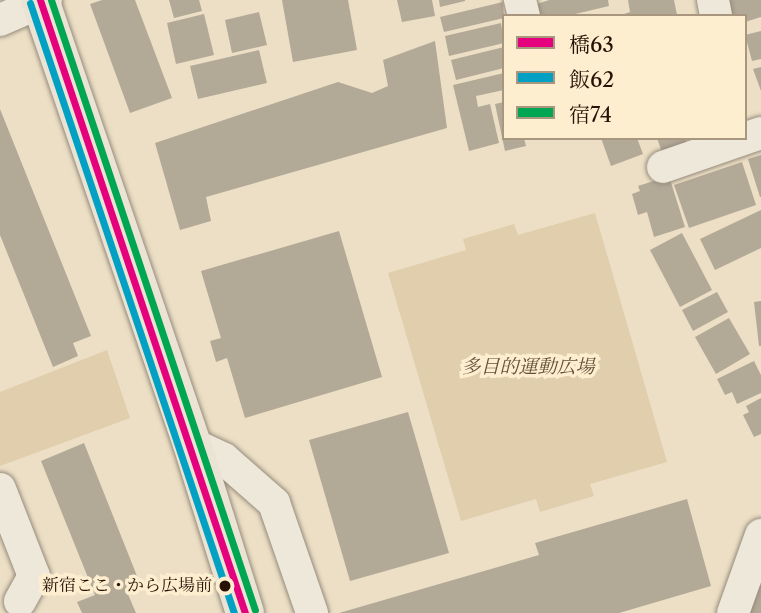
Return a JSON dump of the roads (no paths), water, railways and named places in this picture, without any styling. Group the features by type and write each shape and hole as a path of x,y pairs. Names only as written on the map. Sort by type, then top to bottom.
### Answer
{"main road":[{"path":"42,1 192,444 245,613"}],"street":[{"path":"0,20 42,1"},
{"path":"663,167 727,140"},
{"path":"192,444 224,458 274,503 312,613"},
{"path":"0,488 34,576 15,608"},
{"path":"733,613 761,535"}],"place":[{"name":"新宿ここ・から広場前","path":"225,586"}],"park label":[{"name":"多目的運動広場","path":"528,367"}]}
